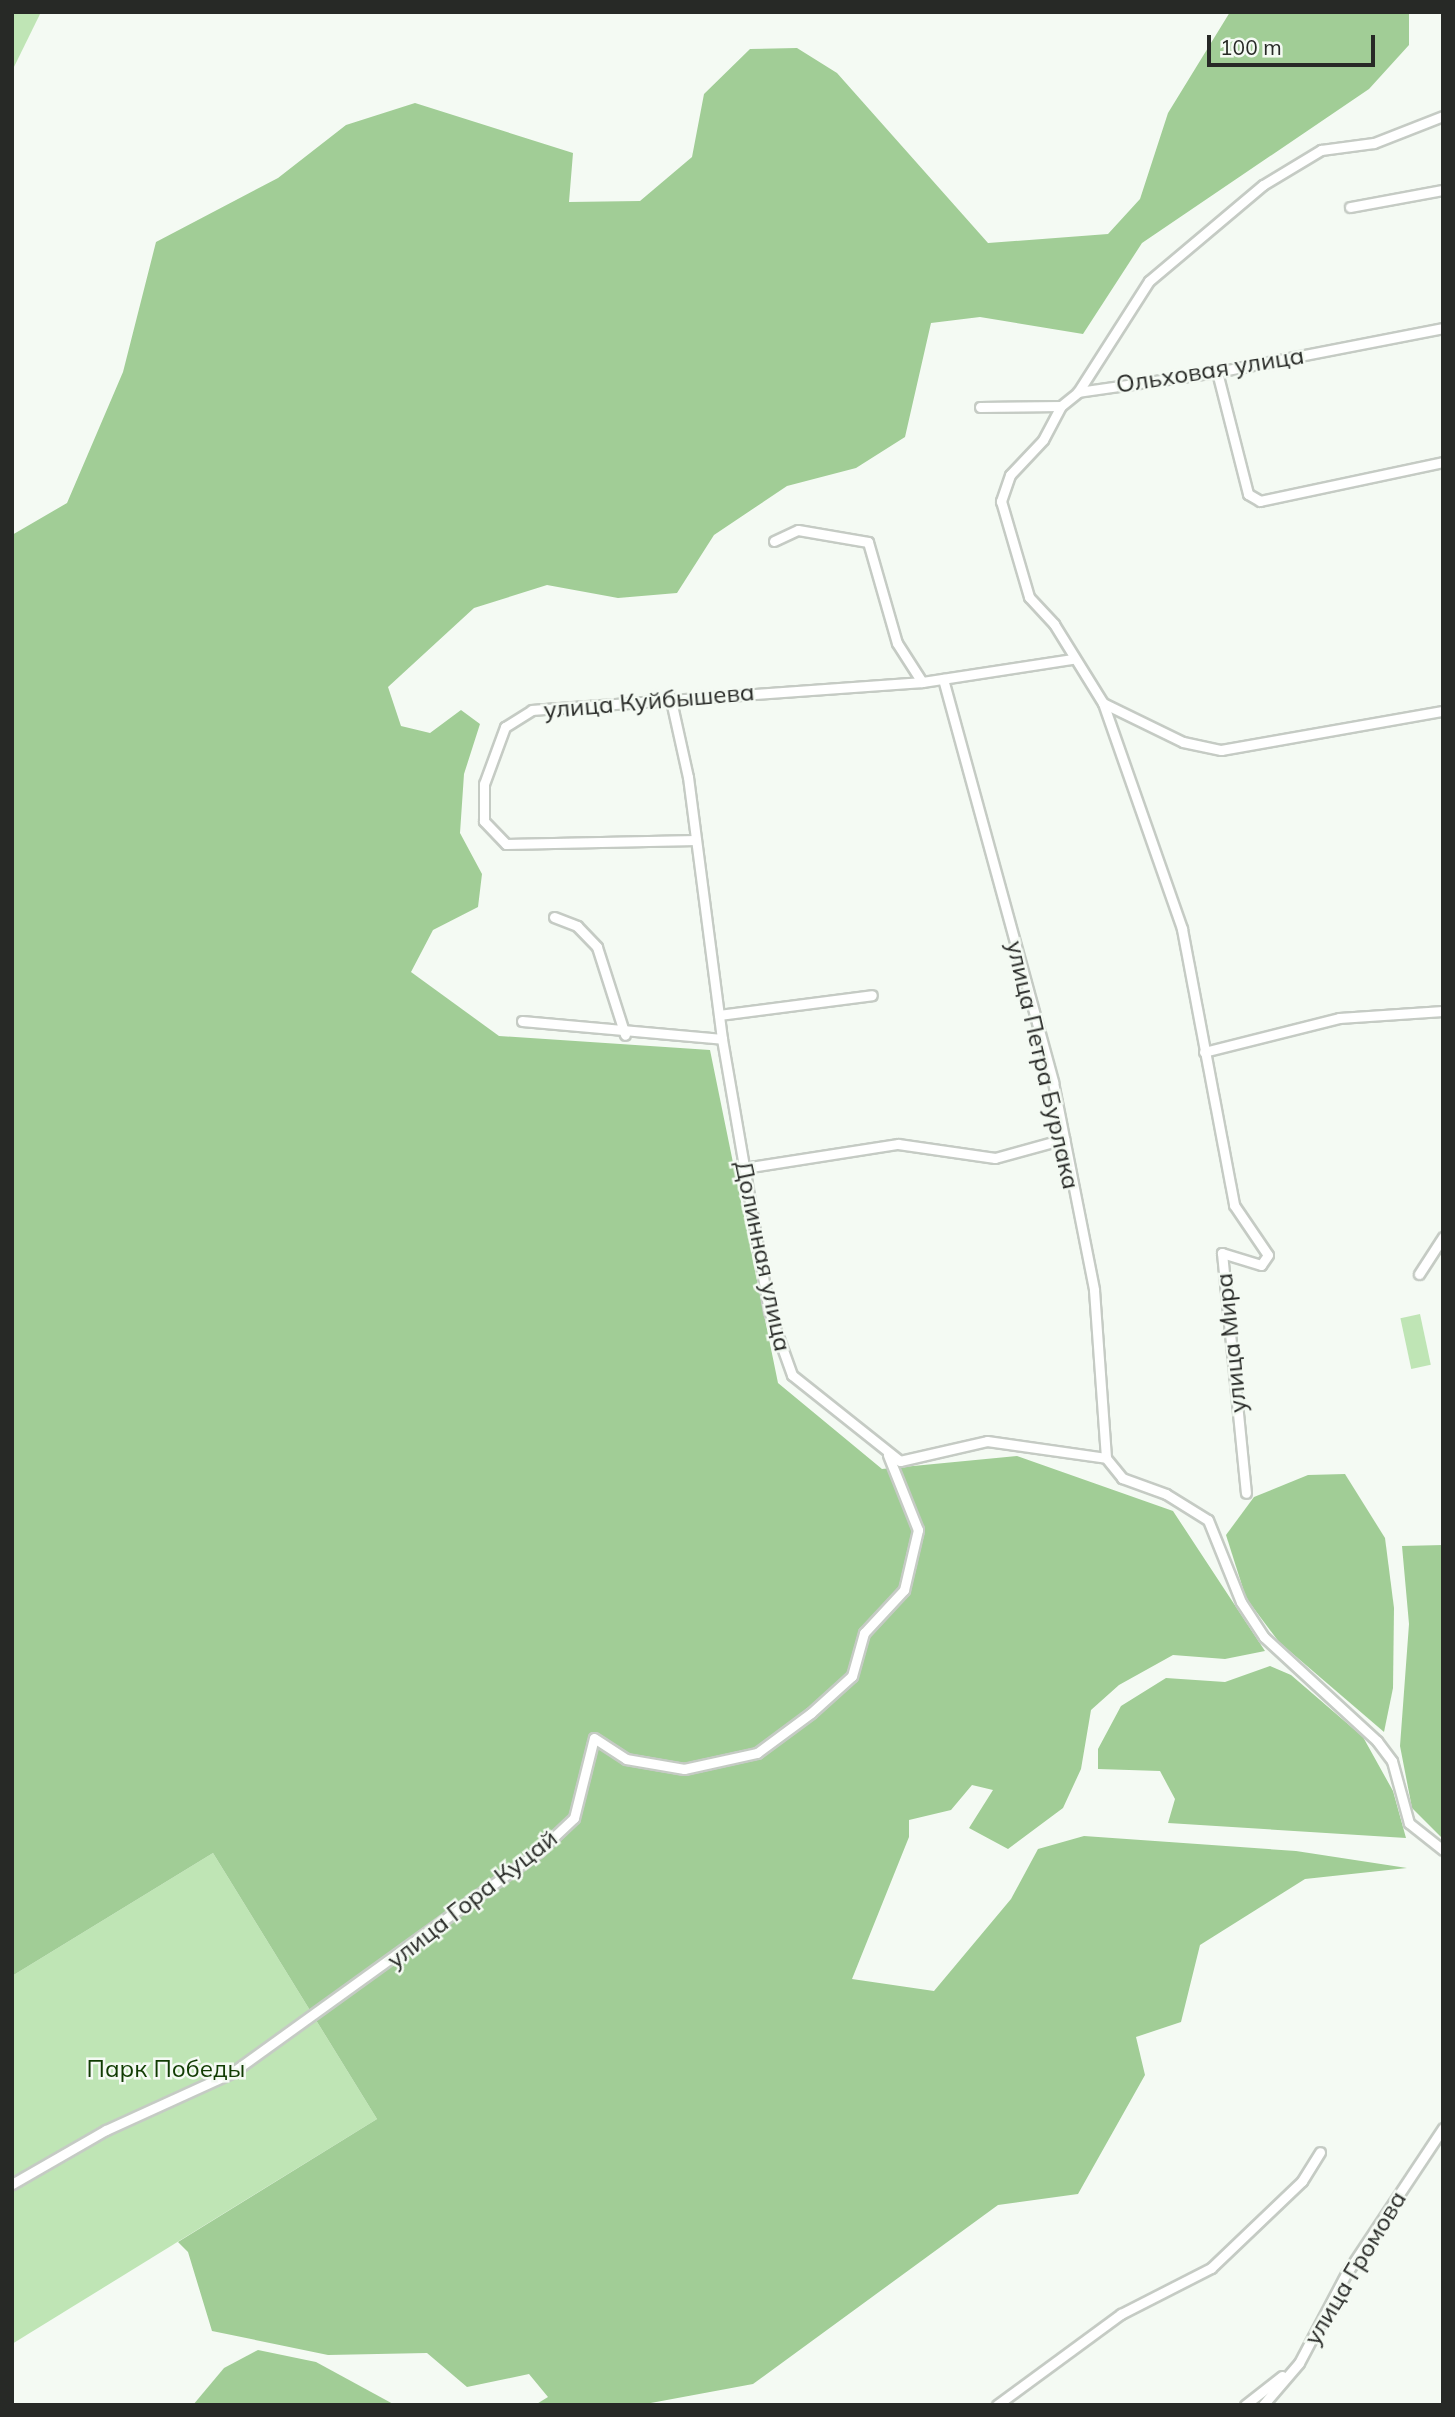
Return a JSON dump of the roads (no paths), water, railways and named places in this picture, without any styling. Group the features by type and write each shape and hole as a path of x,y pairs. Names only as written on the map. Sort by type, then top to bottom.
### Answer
{"street":[{"path":"1443,116 1374,143 1321,150 1263,185 1149,281 1078,392 1061,406 1043,440 1010,475 1001,501 1029,597 1054,624 1073,659 1103,703 1183,742 1222,750 1443,711"},
{"path":"1350,207 1443,190"},
{"name":"Ольховая улица","path":"1078,392 1217,372 1443,328"},
{"path":"1217,372 1248,495 1260,501 1443,462"},
{"path":"980,407 1061,406"},
{"path":"774,541 798,530 867,542 897,643 922,682"},
{"name":"улица Куйбышева","path":"696,840 506,844 484,821 484,784 505,727 532,710 670,696 922,682 1073,659"},
{"name":"улица Петра Бурлака","path":"943,679 1064,1139 1094,1290 1105,1458"},
{"name":"Долинная улица","path":"670,696 696,840 722,1039 780,1356 792,1375 888,1455"},
{"name":"улица Мира","path":"1103,703 1182,929 1234,1205 1268,1255 1261,1265 1222,1253 1245,1493"},
{"path":"554,918 577,926 597,947 625,1035"},
{"path":"719,1015 872,995"},
{"path":"1204,1052 1339,1018 1443,1011"},
{"path":"522,1021 625,1035 722,1039"},
{"path":"744,1168 898,1144 995,1158 1064,1139"},
{"path":"1419,1274 1443,1237"},
{"path":"888,1455 900,1461 987,1441 1105,1458 1122,1478 1166,1494 1208,1520 1241,1602 1264,1637 1377,1741 1392,1761 1409,1824 1443,1850"},
{"name":"улица Гора Куцай","path":"12,2184 106,2130 233,2072 539,1851 574,1818 594,1738 626,1759 684,1769 757,1753 811,1713 852,1676 864,1633 904,1590 918,1531 888,1455"},
{"name":"улица Громова","path":"1262,2405 1298,2363 1346,2274 1443,2128"},
{"path":"998,2405 1121,2314 1211,2268 1303,2181 1320,2152"},
{"path":"1245,2405 1298,2363"}],"park label":[{"name":"Парк Победы","path":"166,2069"}]}
